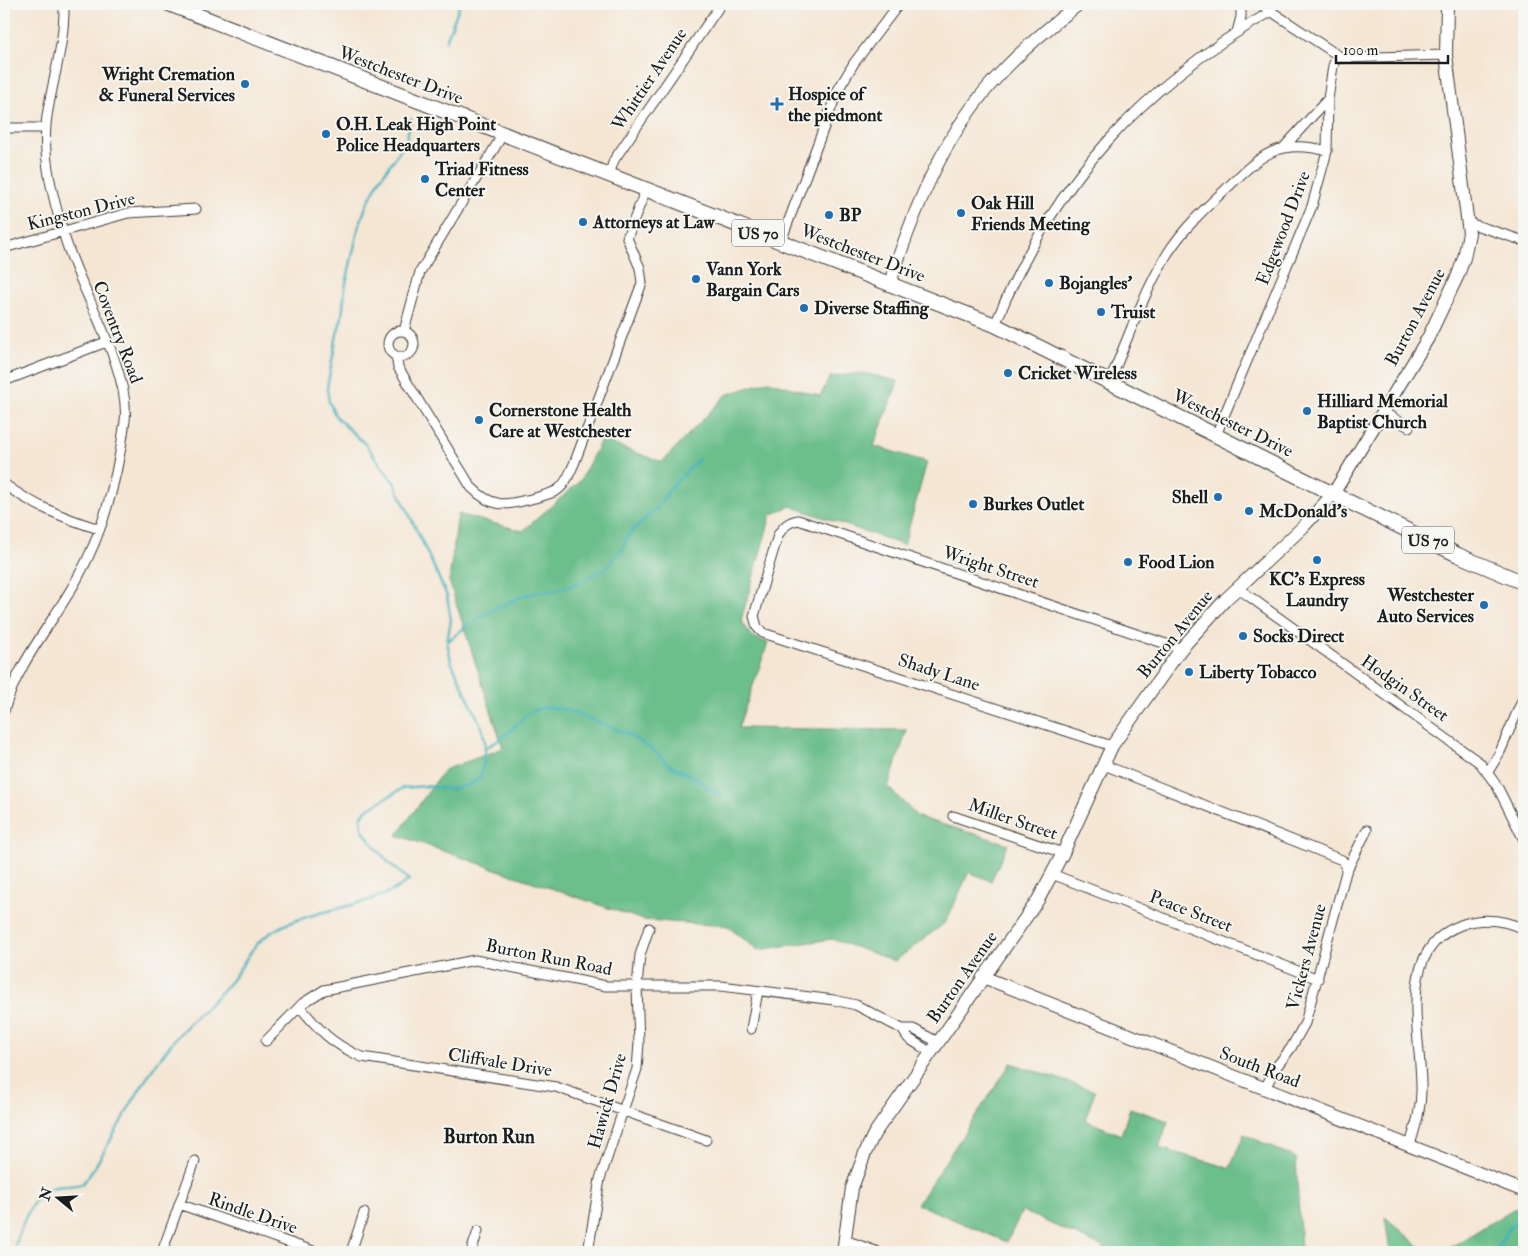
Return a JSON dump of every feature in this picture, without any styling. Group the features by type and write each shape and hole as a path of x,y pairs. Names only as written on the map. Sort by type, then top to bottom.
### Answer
{"main road":[{"name":"Westchester Drive","path":"169,4 995,324 1333,494 1458,555 1524,584"}],"street":[{"name":"Coventry Road","path":"4,711 14,683 78,578 99,529 117,464 125,419 122,382 63,230 49,170 46,128 62,44 64,4"},
{"name":"Whittier Avenue","path":"609,175 614,160 721,4"},
{"path":"780,241 838,90 854,63 899,4"},
{"path":"890,283 909,224 952,138 988,87 1018,55 1079,4"},
{"path":"1237,32 1241,16 1241,4"},
{"path":"1260,4 1342,58 1446,55"},
{"name":"Burton Avenue","path":"844,1246 851,1194 865,1153 878,1128 1038,900 1063,853 1112,746 1181,649 1215,610 1303,527 1333,494 1428,338 1458,275 1464,258 1469,223 1446,55 1447,4"},
{"path":"995,324 1020,268 1036,240 1066,191 1095,154 1149,97 1198,58 1272,11"},
{"name":"Edgewood Drive","path":"1216,435 1235,385 1301,234 1322,175 1327,151 1328,99 1333,66 1337,56"},
{"path":"1110,382 1148,289 1166,255 1182,234 1202,210 1255,162 1285,146 1328,99"},
{"path":"4,128 46,128"},
{"path":"404,331 420,272 503,134"},
{"path":"1285,146 1308,146 1327,151"},
{"path":"396,356 408,355 413,348 411,336 404,331 392,334 388,342 390,350 396,356 398,367 408,386 471,487 481,497 491,503 506,505 547,495 559,489 574,464 642,283 640,268 627,238 646,189"},
{"name":"Kingston Drive","path":"4,248 128,213 196,209"},
{"path":"1469,223 1524,242"},
{"path":"4,381 106,342"},
{"path":"1382,412 1409,427"},
{"path":"4,484 27,501 50,513 99,529"},
{"name":"Wright Street","path":"757,627 754,616 778,535 789,522 798,520 1181,649"},
{"name":"Hodgin Street","path":"1239,588 1468,753 1488,772 1524,840"},
{"name":"Shady Lane","path":"757,627 763,633 1112,746"},
{"path":"1488,772 1500,752 1524,696"},
{"path":"1104,765 1342,860 1346,866 1346,872"},
{"name":"Miller Street","path":"953,816 1063,853"},
{"name":"Vickers Avenue","path":"1265,1088 1305,1023 1346,872 1368,830"},
{"name":"Peace Street","path":"1052,874 1318,979"},
{"path":"1410,1145 1421,1103 1420,1065 1415,1020 1419,974 1426,958 1445,932 1470,922 1499,921 1524,929"},
{"name":"Hawick Drive","path":"588,1252 600,1179 637,1069 639,1043 637,986 640,955 649,928"},
{"name":"Burton Run Road","path":"266,1041 300,1006 324,990 475,960 598,985 721,986 834,1000 856,1005 902,1029 913,1029 934,1047"},
{"name":"South Road","path":"983,977 1524,1190"},
{"path":"751,1029 758,991"},
{"name":"Cliffvale Drive","path":"300,1006 320,1032 339,1046 362,1057 556,1087 706,1140"},
{"name":"Burton Run Road","path":"902,1029 908,1038 934,1047"},
{"path":"162,1252 195,1161"},
{"name":"Rindle Drive","path":"179,1204 316,1252"},
{"path":"351,1252 364,1213"},
{"path":"470,1252 478,1231"},
{"path":"844,1246 878,1252"}],"green space":[{"path":"862,373 898,381 874,446 927,462 904,545 790,506 771,515 741,620 751,636 768,643 738,728 907,730 888,787 918,817 1008,844 991,881 969,872 946,922 895,961 832,939 758,950 727,926 643,920 397,835 444,770 503,748 449,581 458,514 523,531 580,481 601,440 662,462 726,395 768,381 820,396 830,377"},
{"path":"1011,1063 1095,1091 1085,1120 1121,1135 1130,1108 1168,1121 1159,1148 1230,1168 1244,1134 1296,1158 1301,1252 1102,1252 1105,1248 1022,1211 1007,1242 917,1204"},
{"path":"1523,1203 1524,1252 1443,1252"},
{"path":"1385,1217 1426,1252 1390,1252"}],"waterway":[{"path":"446,41 460,4"},
{"path":"14,1252 22,1225 37,1198 51,1188 82,1184 91,1173 159,1059 178,1036 237,974 260,941 275,930 290,923 379,897 409,880 389,863 362,829 361,818 366,810 403,788 426,786 450,789 472,784 480,777 485,757 485,742 482,728 451,661 447,642 451,620 447,596 395,484 366,445 336,417 329,402 327,388 342,317 345,288 359,226 367,204 380,179 406,142 411,119"},
{"path":"448,641 472,622 496,608 525,595 569,587 605,569 623,548 628,535 657,508 673,485 699,459"},
{"path":"485,748 501,739 530,712 545,707 563,709 626,733 653,750 669,765 694,777 722,797"},
{"path":"1494,1252 1511,1226 1524,1218"}],"place":[{"name":"Wright Cremation & Funeral Services","path":"245,84"},
{"name":"Hospice of the piedmont","path":"777,104"},
{"name":"O.H. Leak High Point Police Headquarters","path":"326,134"},
{"name":"Triad Fitness Center","path":"425,179"},
{"name":"Oak Hill Friends Meeting","path":"961,213"},
{"name":"BP","path":"829,215"},
{"name":"Attorneys at Law","path":"583,222"},
{"name":"Vann York Bargain Cars","path":"696,279"},
{"name":"Bojangles'","path":"1049,283"},
{"name":"Diverse Staffing","path":"804,308"},
{"name":"Truist","path":"1101,312"},
{"name":"Cricket Wireless","path":"1008,373"},
{"name":"Hilliard Memorial Baptist Church","path":"1307,411"},
{"name":"Cornerstone Health Care at Westchester","path":"479,420"},
{"name":"Shell","path":"1218,497"},
{"name":"Burkes Outlet","path":"973,504"},
{"name":"McDonald's","path":"1249,511"},
{"name":"KC's Express Laundry","path":"1317,560"},
{"name":"Food Lion","path":"1128,562"},
{"name":"Westchester Auto Services","path":"1484,605"},
{"name":"Socks Direct","path":"1243,636"},
{"name":"Liberty Tobacco","path":"1189,672"}],"district":[{"name":"Burton Run","path":"489,1136"}]}
